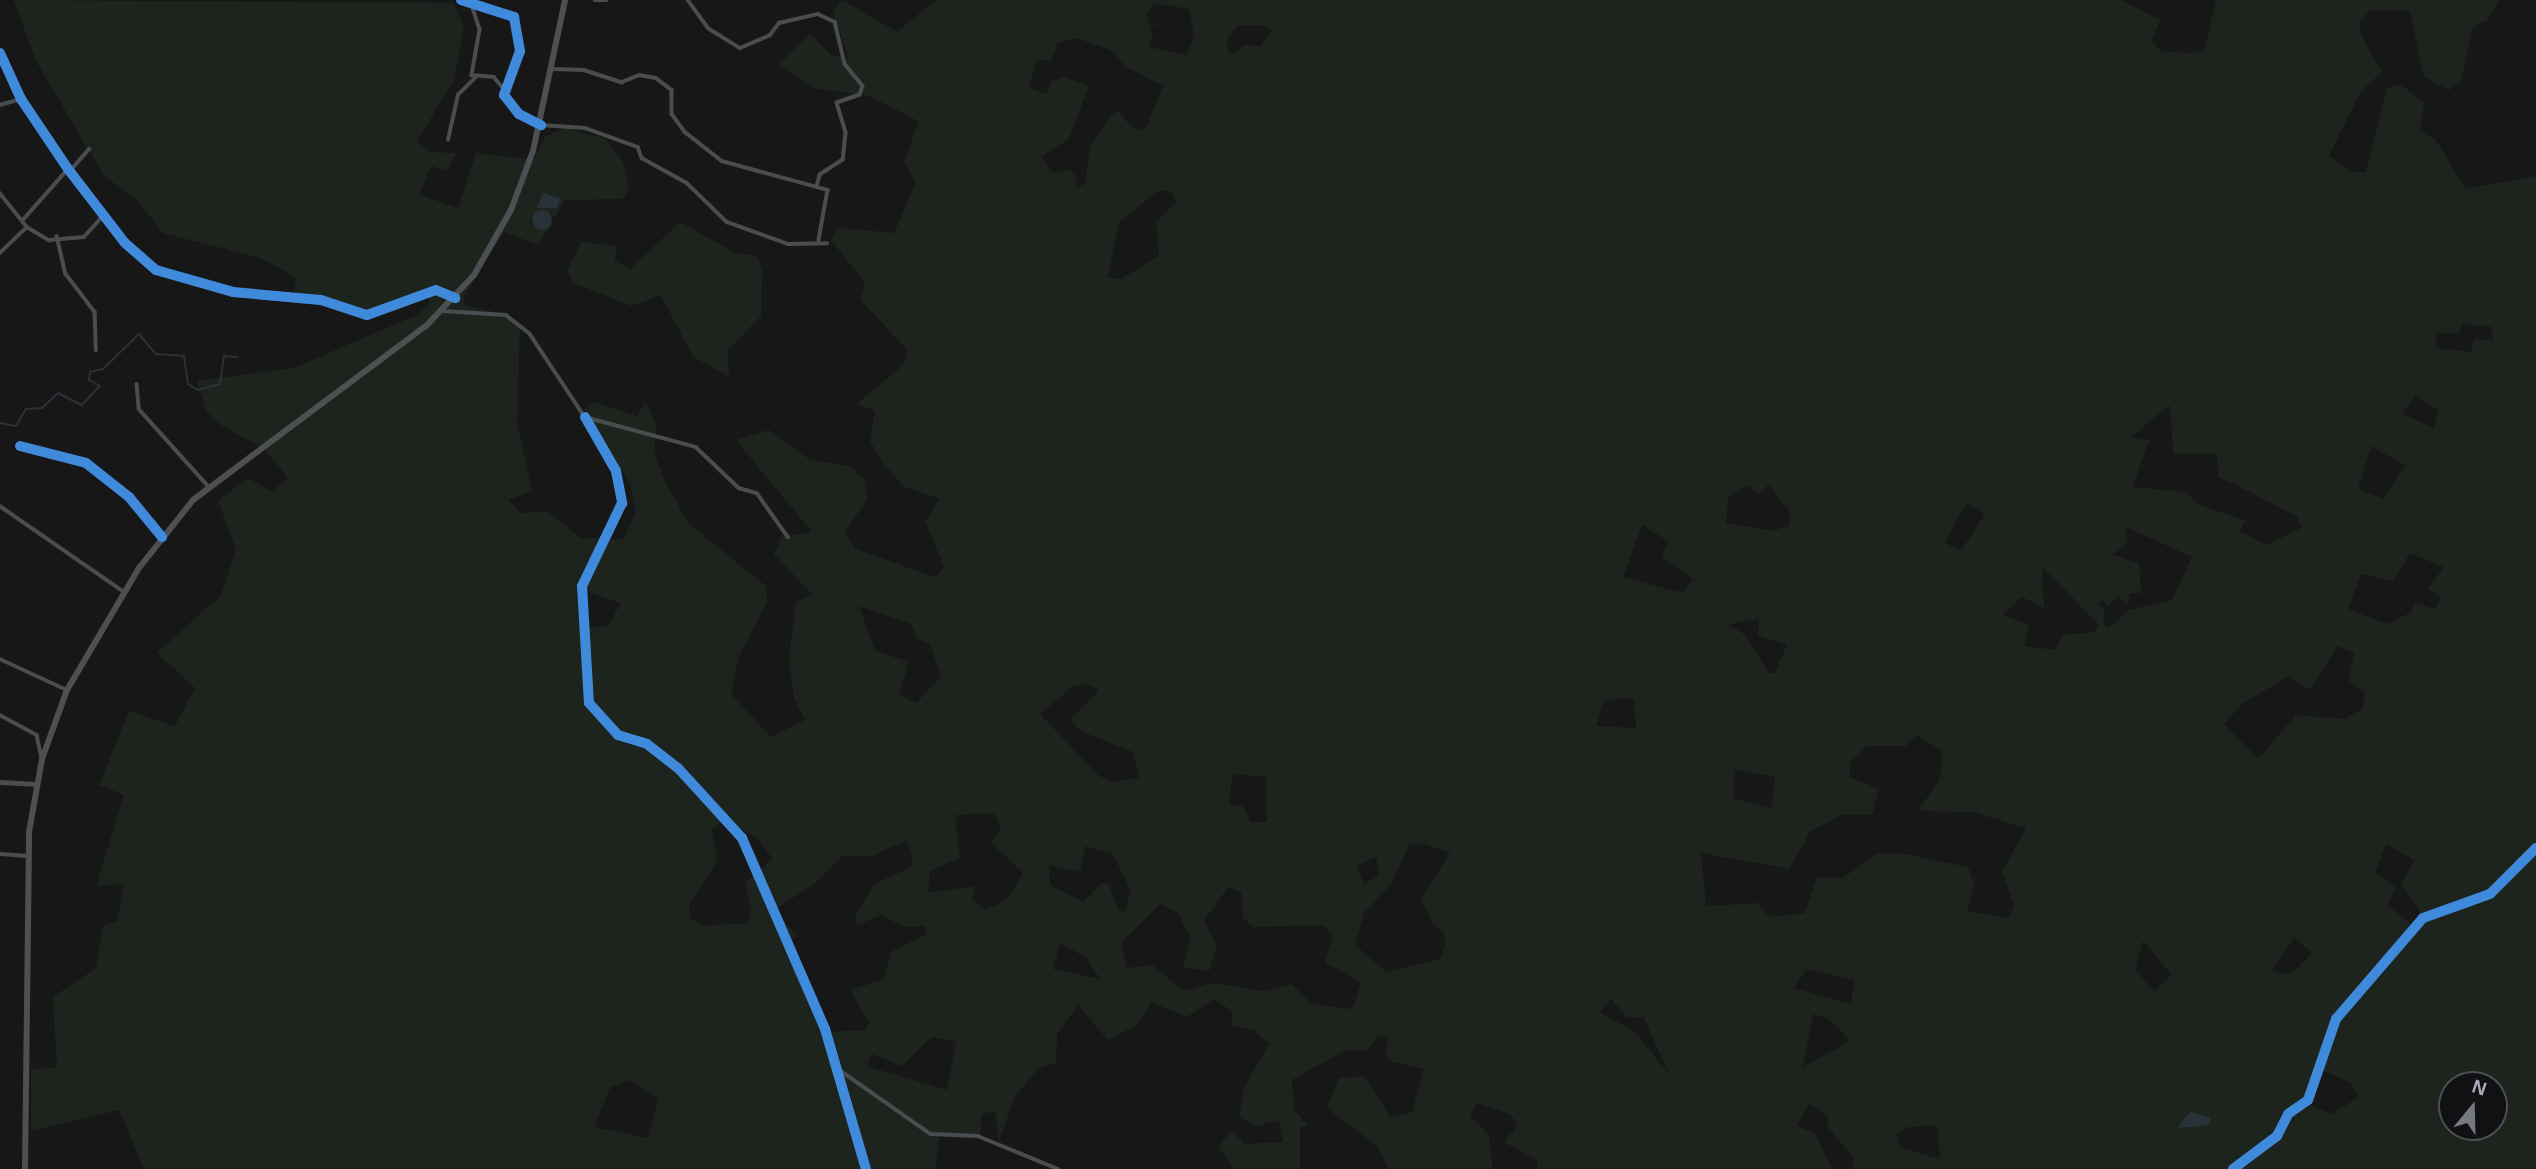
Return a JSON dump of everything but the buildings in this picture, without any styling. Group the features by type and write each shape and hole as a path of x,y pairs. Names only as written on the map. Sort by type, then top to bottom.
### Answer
{"main road":[{"path":"24,1169 27,856 42,760 67,690 124,592 162,537 208,486 443,311 455,298 500,232 541,125 566,0"}],"street":[{"path":"461,0 479,19 470,67 476,77"},
{"path":"595,0 606,0"},
{"path":"688,0 708,28 740,48 770,35 779,23 818,14 835,22 845,64 863,86 860,95 837,103 846,133 843,160 820,175 817,187"},
{"path":"468,5 514,17 520,51 504,89"},
{"path":"0,53 21,99 69,170 103,216 148,265 213,287 321,300 367,315 436,290 455,298"},
{"path":"554,69 584,70 622,82 639,75 656,78 672,90 672,114 685,132 722,161 757,167 788,184 817,187 831,195 819,240"},
{"path":"447,140 458,95 476,77 494,77 504,89 512,108 541,125 585,128 638,147 642,158 687,183 727,222 788,244 819,240 827,243"},
{"path":"0,106 21,99"},
{"path":"22,221 89,149"},
{"path":"0,193 27,228 49,240 57,236 84,237 103,216"},
{"path":"0,253 27,228"},
{"path":"57,236 66,274 95,312 96,350"},
{"path":"443,311 496,313 513,320 549,360 616,471 622,502 582,586 589,703 618,735 647,744 678,768 741,838 836,1068 866,1169"},
{"path":"137,384 139,409 208,486"},
{"path":"585,417 696,447 739,488 757,493 788,537"},
{"path":"20,446 86,463 129,496 162,537"},
{"path":"0,506 124,592"},
{"path":"0,659 67,690"},
{"path":"0,715 37,735 42,760"},
{"path":"0,782 37,784"},
{"path":"2233,1169 2277,1136 2288,1114 2308,1100 2336,1019 2423,918 2490,894 2536,849"},
{"path":"0,854 27,856"},
{"path":"836,1068 931,1134 985,1138 1008,1154 1058,1169"}],"shaded area":[{"path":"14,0 454,3 464,27 454,80 417,141 429,152 456,153 448,171 431,166 419,195 458,208 476,153 534,160 545,137 564,128 606,139 623,162 629,187 623,199 565,200 553,221 554,216 537,211 529,224 548,229 538,245 504,232 464,296 464,305 507,315 520,326 517,422 532,491 508,500 520,513 547,511 581,538 624,539 636,511 630,484 584,409 593,402 637,416 646,401 657,428 654,452 662,475 688,523 766,586 767,602 739,656 731,694 771,737 805,720 794,698 789,659 796,602 812,594 774,554 782,537 812,532 736,440 769,430 809,459 849,466 865,480 868,498 845,532 855,549 935,577 944,567 925,521 940,499 904,487 884,464 870,441 875,411 857,404 904,364 907,349 860,300 865,283 830,239 839,228 894,233 916,182 904,163 918,121 869,96 813,88 778,65 810,34 831,55 849,59 833,12 842,0 897,32 936,0 2122,0 2160,20 2152,40 2160,51 2187,53 2204,52 2216,0 2499,0 2486,21 2473,26 2461,81 2449,90 2424,77 2410,11 2370,10 2360,21 2361,35 2382,72 2361,91 2329,156 2352,172 2366,172 2387,88 2401,85 2424,102 2420,131 2435,139 2466,189 2536,176 2536,1169 1851,1169 1854,1159 1828,1127 1829,1117 1809,1104 1797,1126 1815,1133 1832,1169 1537,1169 1537,1160 1504,1142 1517,1126 1511,1114 1477,1103 1470,1115 1489,1136 1493,1169 1389,1169 1377,1146 1327,1108 1339,1078 1364,1076 1391,1118 1412,1112 1424,1069 1393,1062 1386,1057 1388,1037 1379,1036 1366,1050 1344,1051 1292,1080 1294,1110 1308,1126 1300,1127 1300,1169 1234,1169 1218,1147 1232,1130 1244,1144 1283,1142 1279,1120 1258,1126 1239,1117 1244,1088 1269,1044 1254,1030 1232,1026 1232,1011 1214,999 1187,1017 1151,1002 1137,1025 1108,1040 1078,1005 1057,1034 1056,1063 1038,1069 1015,1096 998,1143 996,1111 982,1114 980,1134 940,1134 935,1169 144,1169 119,1110 31,1131 31,1069 57,1068 53,997 96,968 103,925 117,921 124,884 96,886 124,795 99,785 129,711 175,726 195,688 157,653 221,595 236,549 218,501 248,478 272,492 288,478 265,449 219,424 206,410 197,381 294,368 419,314 430,302 427,296 364,316 294,298 296,278 261,258 163,233 136,199 104,176 36,61","holes":["1153,3 1189,9 1194,36 1187,55 1149,47 1153,35 1147,15","1264,25 1272,31 1261,46 1243,45 1235,54 1227,52 1228,37 1238,26","1076,38 1111,50 1125,66 1163,86 1145,130 1131,127 1119,111 1111,115 1090,146 1085,184 1078,187 1071,169 1053,173 1041,157 1069,139 1089,85 1064,77 1051,81 1047,94 1029,88 1037,60 1051,61 1058,43","1157,191 1171,191 1176,202 1156,222 1159,256 1121,279 1108,277 1119,223","2462,324 2492,327 2493,340 2474,339 2471,352 2436,348 2437,333 2460,333","2416,395 2438,411 2434,428 2402,414","2170,405 2173,453 2217,454 2218,476 2297,516 2301,528 2266,545 2240,531 2245,520 2199,505 2186,492 2133,487 2149,440 2130,438","2371,446 2405,465 2383,499 2358,489","1768,484 1790,512 1789,526 1772,531 1726,523 1728,498 1747,485 1760,494","1966,503 1985,514 1961,551 1945,543","1642,525 1668,541 1662,558 1693,579 1683,593 1623,577","2124,526 2192,557 2172,600 2129,610 2109,628 2103,624 2105,608 2098,606 2102,598 2107,606 2119,596 2127,606 2130,593 2141,593 2139,563 2113,555 2128,542","2410,553 2444,567 2428,588 2441,597 2435,609 2415,603 2410,613 2387,624 2348,609 2361,574 2393,581","2042,566 2098,624 2095,632 2063,635 2055,650 2025,646 2029,625 2002,615 2022,597 2044,608","587,592 621,603 607,627 586,627","859,606 911,624 917,638 930,644 941,677 916,703 899,694 909,662 875,651","1759,618 1758,636 1787,645 1775,673 1769,673 1744,634 1728,625","2337,646 2354,653 2348,681 2364,691 2363,708 2345,719 2296,715 2258,759 2224,724 2242,704 2289,676 2310,690","1086,684 1099,690 1071,719 1080,731 1133,752 1139,778 1111,782 1098,775 1040,714 1072,687","1634,698 1636,728 1596,726 1604,700","1917,735 1942,751 1940,779 1918,811 1973,812 2026,828 2002,872 2014,905 2009,918 1967,911 1974,884 1968,867 1900,853 1876,854 1843,878 1817,877 1805,913 1769,917 1758,903 1706,906 1701,853 1789,869 1810,832 1843,814 1872,815 1879,789 1849,777 1851,762 1867,746 1906,746","1735,770 1775,776 1771,808 1733,798","1233,774 1266,776 1267,822 1250,822 1244,807 1229,803","993,813 1001,827 991,843 1023,872 1009,898 986,910 972,900 974,886 928,893 930,871 960,858 955,815","725,821 756,837 773,859 745,882 751,911 747,924 702,925 690,918 689,905 717,861 712,829","907,840 913,860 909,868 874,884 855,916 857,925 881,915 904,927 924,926 926,935 892,951 883,980 850,990 869,1022 865,1030 828,1032 788,945 797,936 774,910 814,884 842,856 872,856","1422,843 1450,853 1421,898 1433,925 1444,932 1445,946 1440,959 1386,972 1355,945 1364,913 1392,883 1409,845","2386,844 2415,861 2401,883 2421,912 2411,924 2387,905 2396,887 2375,873","1085,846 1113,854 1131,891 1125,911 1118,911 1109,884 1103,882 1083,902 1050,885 1049,865 1080,872","1376,857 1379,875 1364,884 1356,866","1228,887 1241,892 1243,918 1253,927 1323,925 1333,935 1325,962 1361,983 1352,1009 1312,1004 1292,984 1265,991 1210,983 1184,991 1152,965 1126,968 1121,942 1161,904 1177,912 1191,939 1183,967 1209,971 1217,946 1204,921","2295,937 2312,953 2290,975 2272,970","2143,941 2171,974 2155,992 2135,970","1060,943 1087,958 1100,979 1053,969","1807,969 1854,980 1851,1004 1794,988","1611,999 1627,1017 1644,1018 1669,1074 1635,1032 1600,1012","1813,1014 1829,1019 1850,1041 1803,1067","932,1037 956,1042 947,1090 866,1066 872,1054 902,1066","2318,1068 2351,1083 2358,1098 2331,1114 2304,1103","629,1080 658,1099 648,1138 594,1127 610,1088","1937,1125 1940,1159 1901,1148 1897,1134 1909,1127"]},
{"path":"543,193 560,198 557,208 537,208"},
{"path":"542,210 549,213 552,220 549,227 542,230 535,227 532,220 535,213"},
{"path":"680,222 733,252 757,256 762,270 761,316 728,350 729,376 693,357 661,295 631,306 574,283 567,271 581,242 617,246 615,261 630,269"},
{"path":"2190,1112 2211,1118 2209,1125 2177,1128"}],"waterway":[{"path":"0,423 16,426 26,409 42,408 58,393 82,405 100,386 89,380 90,372 103,369 139,334 156,354 184,356 188,384 198,390 220,384 224,356 237,357"}],"cycle path":[{"path":"461,0 514,17 520,51 504,95 519,114 541,125"},
{"path":"0,53 21,99 68,169 125,243 156,270 233,292 321,300 367,315 436,290 455,298"},
{"path":"585,417 616,471 622,503 582,586 589,703 618,735 647,744 678,768 742,838 825,1029 866,1169"},
{"path":"20,446 86,463 129,497 162,537"},
{"path":"2233,1169 2277,1136 2288,1114 2308,1100 2336,1019 2423,918 2490,894 2536,848"}]}
